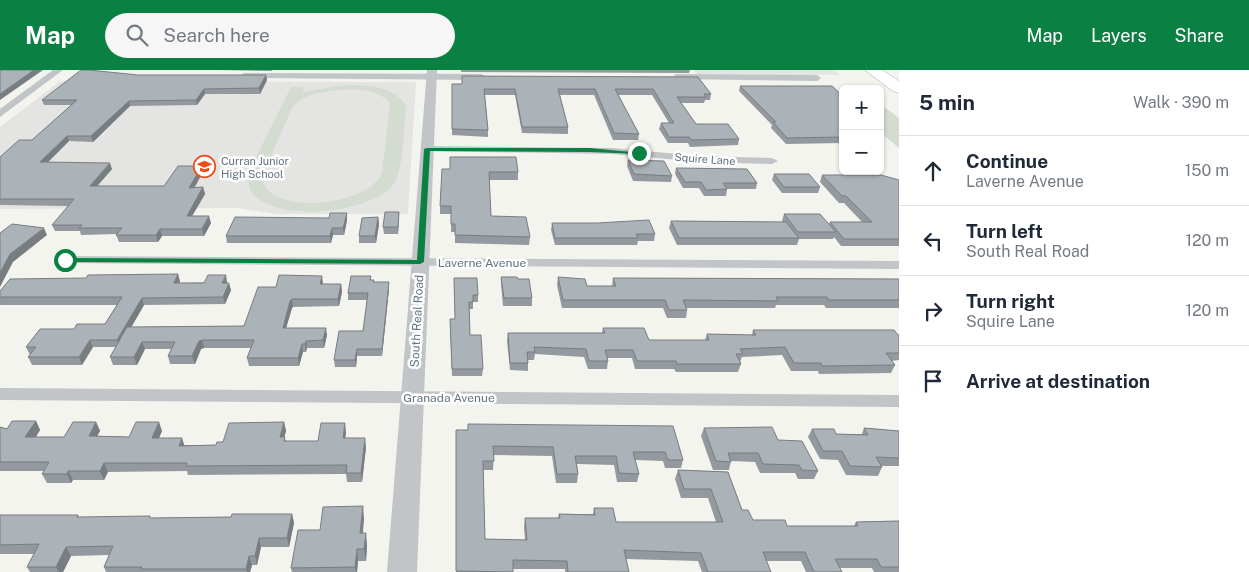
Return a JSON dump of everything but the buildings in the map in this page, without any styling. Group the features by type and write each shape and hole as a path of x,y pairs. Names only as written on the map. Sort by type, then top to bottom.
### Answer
{"highway":[{"path":"872,70 899,88"}],"street":[{"path":"2,111 59,70"},
{"path":"236,76 432,73 491,77"},
{"name":"South Real Road","path":"402,572 432,73"},
{"path":"669,77 817,78"},
{"name":"Squire Lane","path":"427,149 612,151 700,159 772,161"},
{"name":"Laverne Avenue","path":"65,260 899,265"},
{"name":"Granada Avenue","path":"0,394 899,401"}],"shaded area":[{"path":"694,70 834,70 840,75 697,74"},
{"name":"Curran Junior High School","path":"60,81 416,82 408,214 275,214 236,208 0,209 0,127"},
{"path":"344,85 361,85 387,90 401,99 406,106 403,147 397,178 393,185 381,195 364,203 322,211 300,211 279,208 262,201 251,191 248,173 291,87 304,87 303,92","holes":["344,90 373,92 390,104 382,173 372,185 356,194 336,200 315,203 294,202 277,197 266,187 263,174 292,108 296,103 313,94"]},
{"path":"884,107 899,118 899,148 884,135"}],"place":[{"name":"Curran Junior High School","path":"205,167"}],"route":[{"path":"65,260 420,262 427,149 590,150 639,153"}]}
